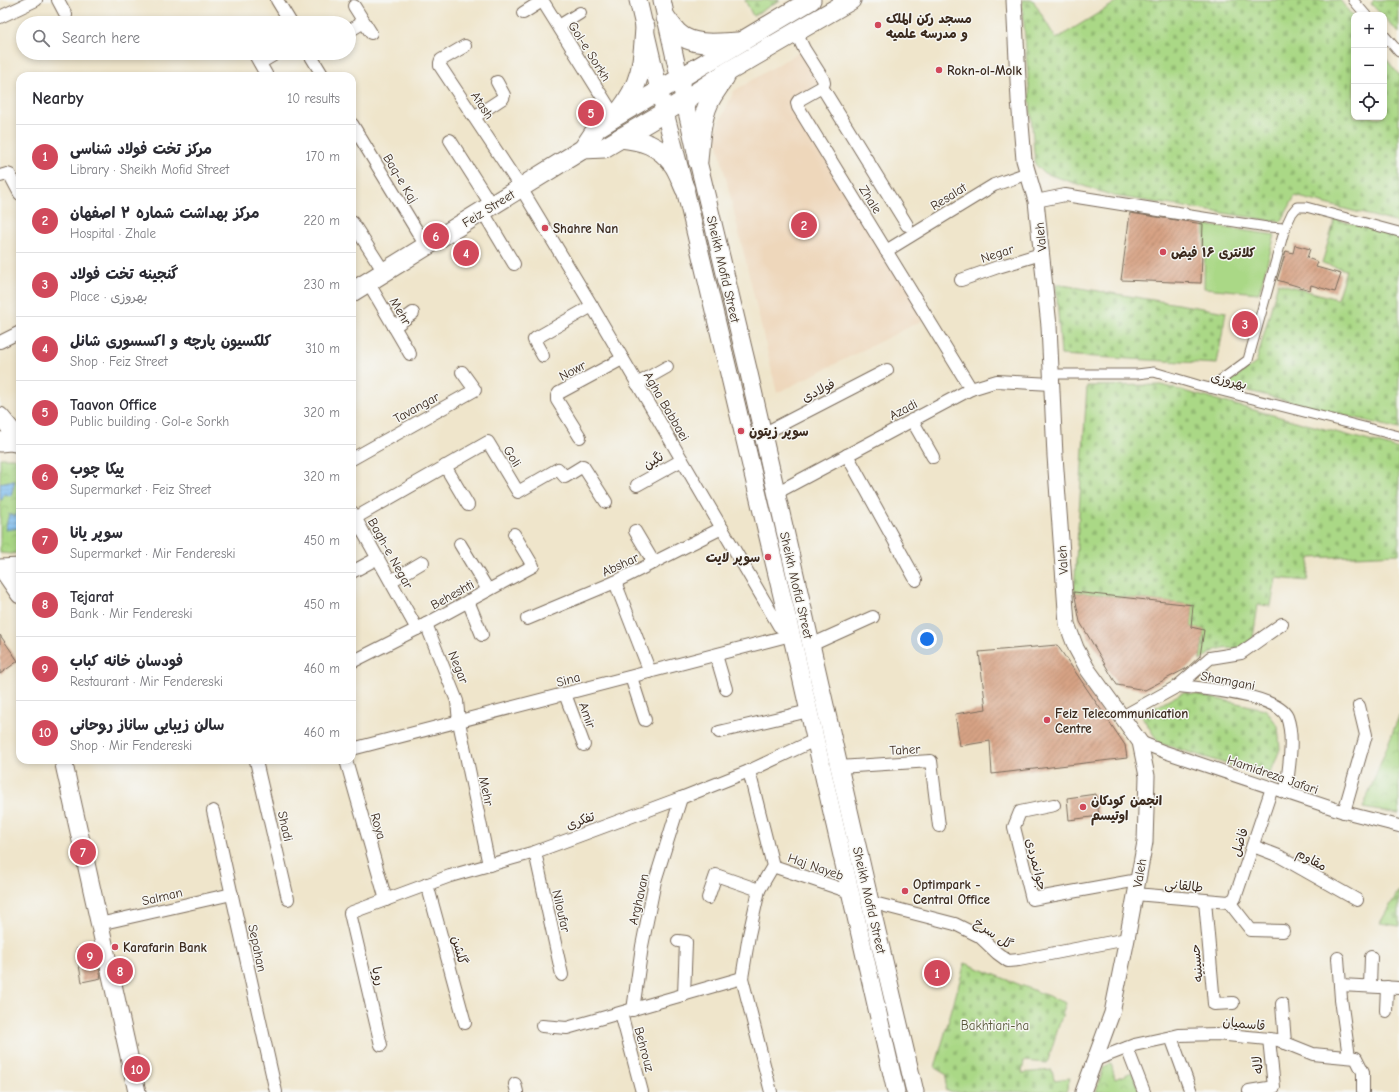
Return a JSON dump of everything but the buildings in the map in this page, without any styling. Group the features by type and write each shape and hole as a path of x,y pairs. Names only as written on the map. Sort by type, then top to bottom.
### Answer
{"main road":[{"name":"Sheikh Mofid Street","path":"638,0 792,635 896,1092"},
{"name":"Sheikh Mofid Street","path":"662,0 698,161 750,376 915,1092"},
{"path":"583,149 597,128 740,41 811,0"},
{"path":"583,149 604,148 685,100 729,71 851,0"},
{"path":"666,18 679,34 691,40 713,44 740,41"},
{"path":"615,117 627,102 637,82 643,63 645,27"},
{"path":"698,161 701,131 706,111 712,96 729,71"},
{"path":"620,138 654,146 672,164 685,189"},
{"name":"Feiz Street","path":"360,287 583,149"},
{"path":"723,347 728,350 734,350 738,347 741,341"},
{"path":"731,381 733,374 738,370 745,371 750,376"},
{"path":"0,416 16,436"},
{"path":"0,442 16,441"},
{"path":"7,569 16,587"},
{"path":"64,764 137,1092"}],"street":[{"path":"0,17 36,0"},
{"path":"58,0 66,15"},
{"path":"277,0 287,16"},
{"path":"523,13 542,0"},
{"name":"Gol-e Sorkh","path":"542,0 615,117"},
{"name":"Valeh","path":"1014,0 1019,107 1024,160 1036,201 1049,326 1055,456 1067,624 1076,648 1088,670 1140,742 1147,776 1145,842 1127,939 1112,1013 1083,1092"},
{"path":"1353,0 1363,12"},
{"path":"354,6 371,33"},
{"path":"559,26 580,13"},
{"path":"356,27 364,22"},
{"path":"796,32 823,80 824,83 822,87 907,225"},
{"path":"1387,38 1399,52"},
{"name":"Atash","path":"465,46 441,60 440,66 521,188"},
{"path":"258,60 265,72"},
{"path":"315,60 321,72"},
{"path":"474,117 503,98 504,95 496,82"},
{"name":"Zhale","path":"822,87 798,100 798,107 971,389"},
{"name":"Baq-e Kaj","path":"356,131 426,246"},
{"path":"450,140 488,209 514,264"},
{"name":"Resalat","path":"886,251 994,185 1028,173"},
{"path":"0,176 6,174 10,175 16,186"},
{"name":"Agha Babbaei","path":"521,188 592,306 779,626 792,635"},
{"path":"1036,201 1065,195 1267,227 1285,228"},
{"path":"1210,388 1248,360 1285,228 1292,213 1297,207 1306,207 1399,232"},
{"path":"356,228 384,272"},
{"name":"Negar","path":"961,280 1041,254"},
{"name":"Mehr","path":"360,287 394,327 410,354"},
{"path":"543,356 534,340 592,306"},
{"path":"394,327 414,313"},
{"path":"0,342 16,334"},
{"name":"Nowr","path":"580,438 557,400 557,396 559,393 622,359"},
{"path":"637,384 667,367"},
{"name":"فولادی","path":"763,434 887,370"},
{"name":"Tavangar","path":"356,457 475,390 462,372"},
{"name":"بهروزی","path":"1051,379 1154,372 1210,388 1399,436"},
{"name":"Azadi","path":"776,493 971,389 996,381 1051,379"},
{"path":"912,420 933,457"},
{"name":"Goli","path":"356,514 488,442 518,492 558,469 565,477 583,466 606,502"},
{"path":"847,455 916,580"},
{"name":"نگین","path":"637,485 682,460"},
{"path":"445,466 468,505"},
{"name":"Bagh-e Negar","path":"356,519 391,581 422,626"},
{"name":"Abshar","path":"527,619 615,582 722,528"},
{"path":"635,531 654,563"},
{"name":"Beheshti","path":"356,660 533,566 514,534"},
{"path":"460,544 488,590"},
{"path":"356,570 378,558"},
{"path":"391,581 423,562"},
{"path":"615,582 650,672"},
{"path":"468,601 482,635"},
{"path":"811,645 873,617"},
{"path":"1122,717 1178,686 1210,658 1241,653 1282,624"},
{"name":"Negar","path":"422,626 458,701 459,722"},
{"name":"Sina","path":"356,748 792,635"},
{"path":"716,655 726,689"},
{"path":"630,677 645,720"},
{"name":"Shamgani","path":"1178,686 1243,694 1274,705 1286,716 1290,752 1286,793"},
{"name":"Amir","path":"565,694 584,745"},
{"path":"1344,812 1366,735 1359,706"},
{"path":"719,732 809,711"},
{"name":"Mehr","path":"459,722 488,865"},
{"name":"تفکری","path":"350,913 450,876 535,852 681,798 749,771 815,740"},
{"name":"Hamidreza Jafari","path":"1140,742 1164,752 1344,812 1399,826"},
{"name":"Taher","path":"839,767 931,761 939,826"},
{"name":"Shadi","path":"254,764 288,899"},
{"name":"Roya","path":"347,764 386,900"},
{"path":"749,771 773,866 759,890 749,935 742,978 771,1092"},
{"name":"فاضل","path":"1230,902 1235,898 1272,788"},
{"name":"Arghavan","path":"627,1012 655,881 681,798"},
{"name":"جوانمردی","path":"1054,805 1020,812 1014,827 1032,899 1136,887"},
{"name":"Sepahan","path":"213,811 276,1092"},
{"name":"مقاوم","path":"1253,846 1279,856 1357,900"},
{"name":"Niloufar","path":"535,852 562,975"},
{"name":"Haj Nayeb","path":"773,866 850,892"},
{"path":"708,898 716,875 759,890"},
{"name":"گلشن","path":"427,884 465,1023"},
{"name":"طالقانی","path":"1136,887 1205,901 1230,902"},
{"name":"Salman","path":"99,924 232,894"},
{"name":"حسینیه","path":"1205,901 1214,1004 1233,1003"},
{"name":"گل سرخ","path":"870,902 955,924 979,936 997,953 1008,960 1019,960 1127,939"},
{"path":"1230,902 1251,930 1283,932"},
{"name":"رویا","path":"350,913 381,1045"},
{"path":"678,940 686,942 684,995"},
{"path":"1370,986 1371,957"},
{"path":"1338,958 1349,1058 1356,1058 1363,1072 1363,1092"},
{"path":"542,1026 567,1028 742,978"},
{"path":"1340,985 1393,988 1386,1011"},
{"path":"1282,1004 1285,1043"},
{"name":"Behrouz","path":"627,1012 642,1092"},
{"name":"قاسمیان","path":"1095,1060 1127,1048 1179,1035 1217,1034 1278,1040 1313,1054 1349,1058"},
{"path":"1171,1037 1191,1092"},
{"name":"لاله","path":"1249,1091 1274,1087 1269,1039"},
{"path":"1127,1048 1144,1092"}],"shaded area":[{"path":"804,49 823,79 799,100 927,318 777,393 715,132 734,91"}],"green space":[{"path":"745,0 780,0 753,16"},
{"path":"1022,0 1033,0 1056,39 1120,0 1340,0 1351,14 1351,120 1387,120 1387,60 1399,75 1399,223 1295,196 1281,222 1114,196 1044,173 1035,164"},
{"path":"1374,0 1399,0 1399,33 1387,20 1387,12 1379,12 1371,4"},
{"path":"1335,219 1399,237 1399,429 1225,385 1256,363 1278,283 1337,299 1346,270 1322,263"},
{"path":"1205,225 1275,235 1259,293 1204,288"},
{"path":"1056,284 1226,312 1217,364 1061,355"},
{"path":"1161,385 1399,449 1399,554 1310,558 1307,581 1276,578 1271,606 1258,605 1253,638 1239,648 1217,649 1200,661 1204,630 1191,627 1193,605 1074,592 1087,386"},
{"path":"0,458 12,458 16,459 16,553 0,553"},
{"path":"1184,692 1265,709 1278,726 1280,749 1269,777 1159,743 1141,715"},
{"path":"1399,716 1399,814 1363,808"},
{"path":"1399,890 1399,926 1380,923"},
{"name":"Bakhtiari-ha","path":"965,963 1066,1003 1047,1063 1024,1061 1022,1073 1052,1070 1054,1080 1070,1078 1066,1092 952,1092 945,1089 947,1075 935,1068"},
{"path":"1111,1063 1115,1079 1132,1072 1140,1092 1096,1092 1104,1067"}],"water":[{"path":"15,481 11,496 4,494 2,500 0,499 0,483"},
{"path":"9,514 16,516 16,529 5,530"}],"place":[{"name":"مسجد رکن الملک و مدرسه علمیه","path":"878,25"},
{"name":"Rokn-ol-Molk","path":"939,70"},
{"name":"Taavon Office","path":"591,113"},
{"name":"مرکز بهداشت شماره ۲ اصفهان","path":"804,225"},
{"name":"Shahre Nan","path":"545,228"},
{"name":"پیکا چوب","path":"436,236"},
{"name":"کلانتری ۱۶ فیض","path":"1163,252"},
{"name":"کلکسیون پارچه و اکسسوری شانل","path":"466,253"},
{"name":"گنجینه تخت فولاد","path":"1245,324"},
{"name":"سوپر زیتون","path":"741,431"},
{"name":"سوپر لایت","path":"768,557"},
{"name":"Feiz Telecommunication Centre","path":"1047,720"},
{"name":"انجمن کودکان اوتیسم","path":"1083,807"},
{"name":"سوپر یانا","path":"83,852"},
{"name":"Optimpark - Central Office","path":"905,891"},
{"name":"Karafarin Bank","path":"115,947"},
{"name":"فودسان خانه کباب","path":"90,956"},
{"name":"Tejarat","path":"120,971"},
{"name":"مرکز تخت فولاد شناسی","path":"937,973"},
{"name":"سالن زیبایی ساناز روحانی","path":"137,1069"}]}
